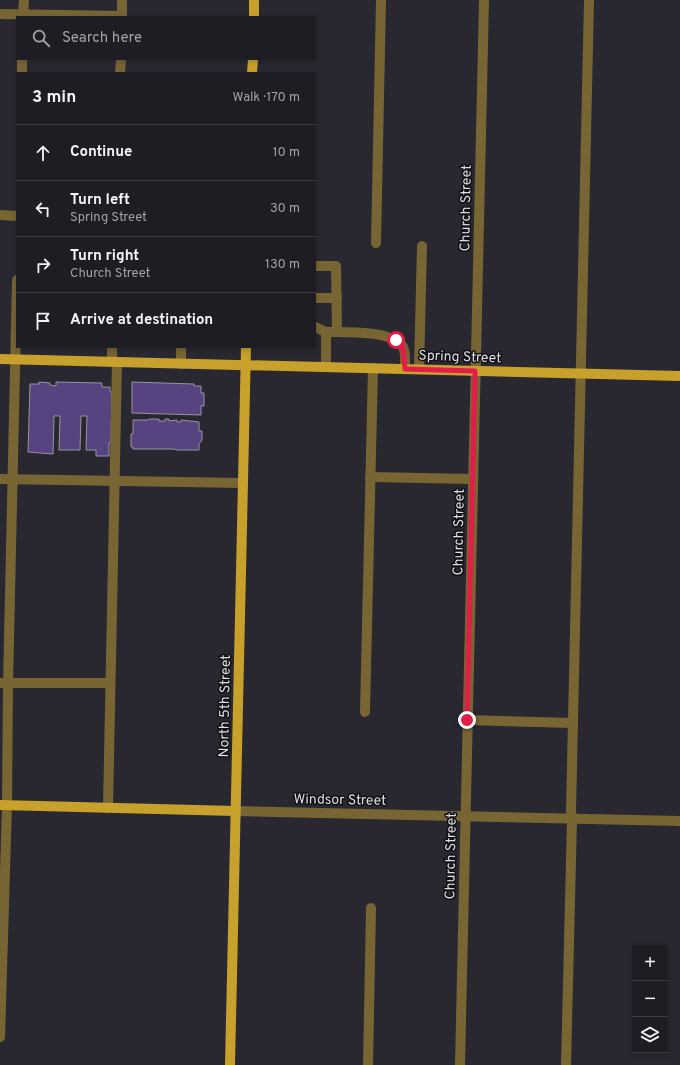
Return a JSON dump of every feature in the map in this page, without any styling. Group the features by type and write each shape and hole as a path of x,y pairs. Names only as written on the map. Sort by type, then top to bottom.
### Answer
{"main road":[{"path":"254,0 254,16"},
{"path":"252,60 252,72"},
{"name":"North 5th Street","path":"230,1065 246,348"},
{"name":"Spring Street","path":"0,359 680,376"},
{"name":"Windsor Street","path":"4,805 235,811"}],"street":[{"path":"0,14 23,16 24,0"},
{"path":"122,0 122,16"},
{"path":"376,243 381,0"},
{"name":"Church Street","path":"460,1065 484,0"},
{"path":"566,1065 572,819 570,810 589,0"},
{"path":"22,60 22,72"},
{"path":"120,72 121,60"},
{"path":"0,215 16,216"},
{"path":"419,369 422,246"},
{"path":"316,266 336,266 337,332"},
{"path":"316,298 336,298"},
{"path":"0,1037 4,805 4,684 12,479 16,320"},
{"path":"316,327 326,332 375,334 396,340 403,348 405,369"},
{"path":"326,332 326,367"},
{"path":"108,808 114,481 115,362 112,348"},
{"path":"181,348 181,364"},
{"path":"365,712 373,368"},
{"path":"370,476 473,479"},
{"path":"0,479 243,483"},
{"path":"4,684 110,683"},
{"path":"467,720 573,724"},
{"name":"Windsor Street","path":"235,811 680,821"},
{"path":"368,1065 371,908"}],"building":[{"path":"39,382 50,383 50,385 56,386 56,382 102,383 102,387 110,387 110,392 112,392 111,443 109,443 109,456 96,456 96,450 86,450 87,416 81,416 80,450 59,450 60,416 54,416 53,454 28,452 30,384 39,384"},
{"path":"132,382 194,384 194,386 201,386 201,393 204,393 204,406 201,406 201,415 132,413"},
{"path":"159,419 159,421 169,419 169,421 177,420 177,422 181,422 181,420 199,422 199,431 202,431 202,440 199,444 199,450 133,449 133,447 131,447 131,434 133,434 133,420"}],"route":[{"path":"396,340 403,348 405,369 475,371 467,720"}]}
